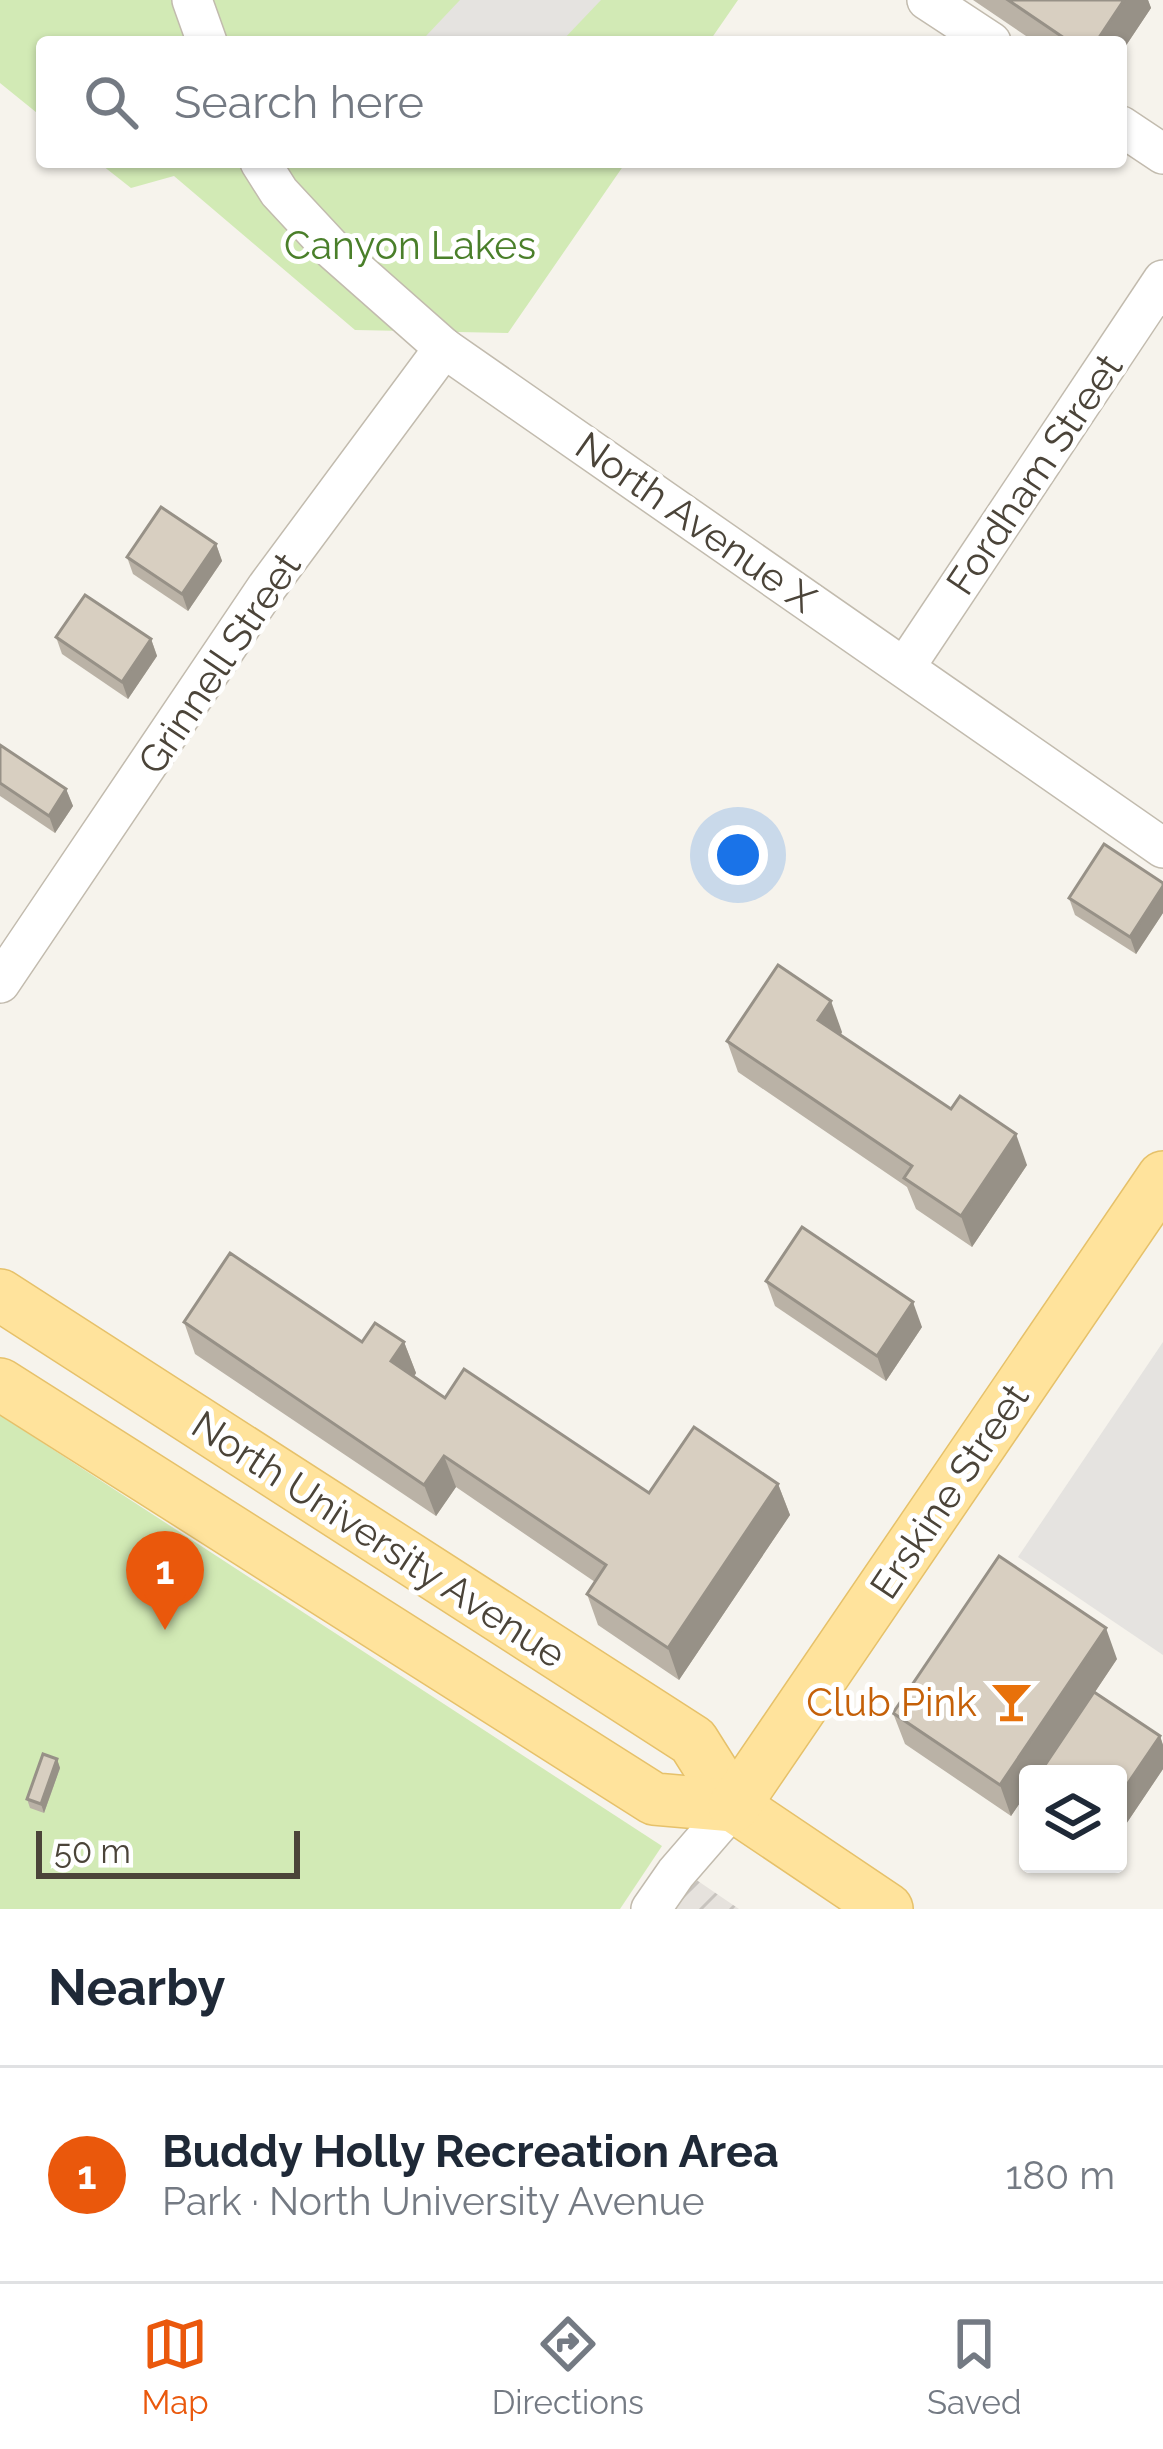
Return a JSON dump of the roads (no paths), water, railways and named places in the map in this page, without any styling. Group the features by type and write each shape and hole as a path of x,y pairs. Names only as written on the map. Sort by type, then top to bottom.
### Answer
{"main road":[{"name":"Erskine Street","path":"734,1806 1163,1177"},
{"name":"North University Avenue","path":"0,1295 694,1741 734,1806 887,1909"},
{"name":"North University Avenue","path":"0,1384 654,1799 734,1806"}],"street":[{"path":"192,0 205,36"},
{"path":"927,0 983,36"},
{"path":"1127,130 1163,154"},
{"name":"North Avenue X","path":"264,168 333,250 444,348 1163,848"},
{"name":"Fordham Street","path":"905,667 1163,280"},
{"name":"Grinnell Street","path":"0,983 267,587 444,348"},
{"path":"651,1909 734,1806"}],"place":[{"name":"Buddy Holly Recreation Area","path":"165,1630"},
{"name":"Club Pink","path":"1011,1702"}],"park label":[{"name":"Canyon Lakes","path":"410,245"}]}
